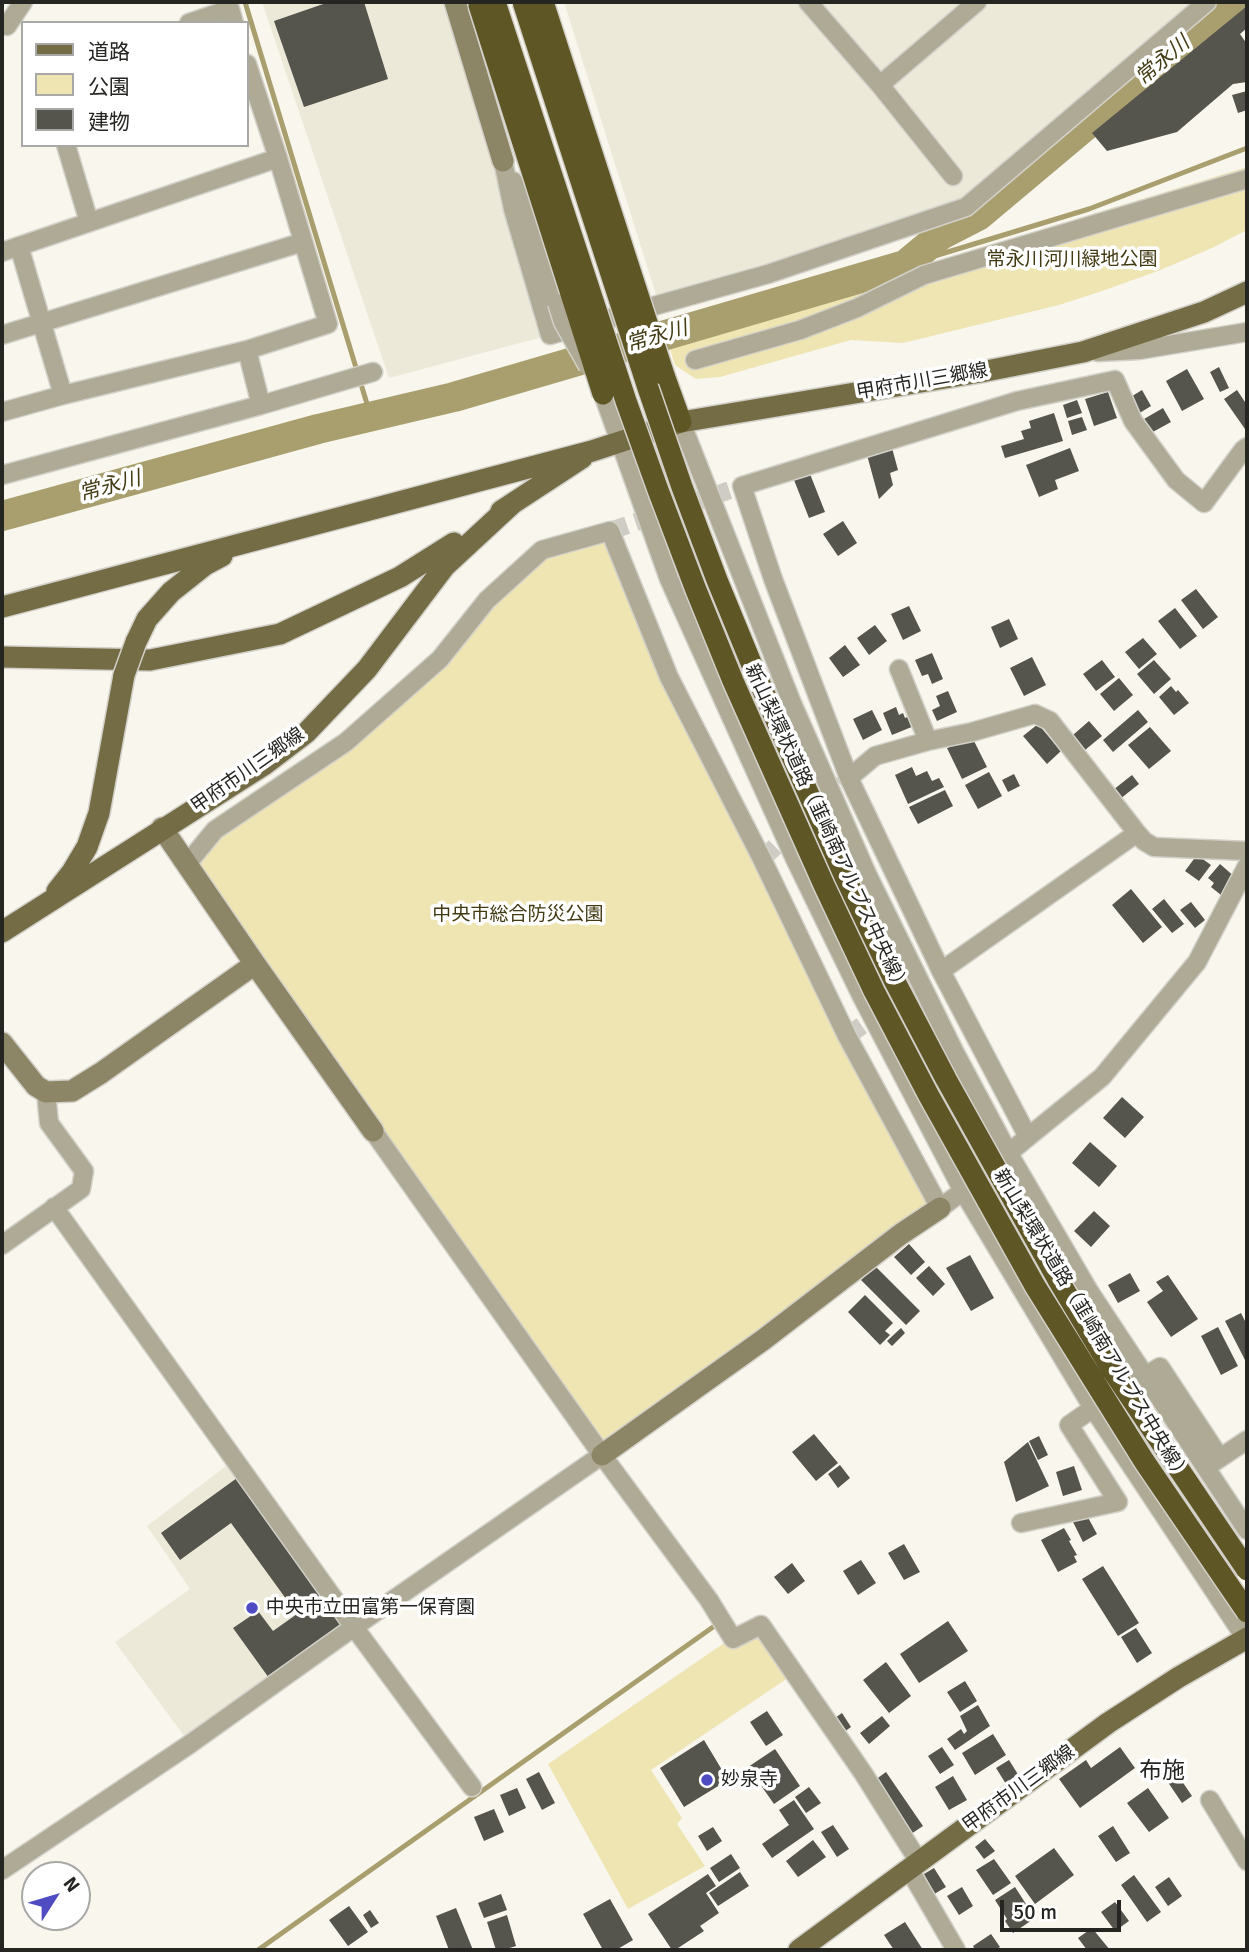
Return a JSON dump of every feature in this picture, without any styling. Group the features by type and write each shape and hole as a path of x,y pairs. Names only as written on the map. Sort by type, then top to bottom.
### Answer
{"highway":[{"path":"478,2 603,394"},
{"name":"新山梨環状道路（韮崎南アルプス中央線）","path":"495,2 626,401 658,490 733,681 824,886 874,991 929,1096 1035,1286 1144,1461 1247,1612"},
{"name":"新山梨環状道路（韮崎南アルプス中央線）","path":"523,2 682,487 754,670 845,877 893,978 946,1079 1057,1278 1112,1370 1247,1570"},
{"path":"543,2 681,422"}],"main road":[{"name":"甲府市川三郷線","path":"2,607 592,451 681,422 981,372 1083,352 1204,312 1247,292"},
{"name":"甲府市川三郷線","path":"2,657 150,660 280,634 400,577 592,451"},
{"name":"甲府市川三郷線","path":"2,932 264,765 306,733 367,669 445,566 512,504"},
{"path":"49,901 72,872 87,847 99,813 124,675 147,620 171,592 205,565 248,542"},
{"name":"甲府市川三郷線","path":"799,1950 1108,1723 1179,1677 1247,1639"}],"street":[{"path":"2,24 7,26 23,2"},
{"path":"454,2 503,161 513,209 550,335 768,274 966,207 1199,4"},
{"path":"808,2 880,85 953,176"},
{"path":"880,85 977,2"},
{"path":"195,21 230,9 233,21"},
{"path":"2,412 247,350 328,324 278,158 250,87"},
{"path":"69,147 89,222"},
{"path":"2,252 278,158"},
{"path":"503,161 530,216 563,322 603,394 669,579 794,859 861,995 963,1191 1093,1408 1247,1639"},
{"path":"695,360 800,331 857,308 924,275 1247,179"},
{"path":"2,335 303,243"},
{"path":"19,246 63,395"},
{"path":"1083,352 1139,350 1247,332"},
{"path":"247,350 261,405"},
{"path":"2,475 373,372"},
{"path":"1028,1137 941,971 849,778 773,579 742,486 1017,401 1115,380 1133,421 1176,480 1204,503 1242,450 1247,447"},
{"path":"681,422 792,703 868,876 954,1051 1009,1154 1089,1291 1145,1376 1212,1463 1247,1530"},
{"path":"187,864 215,830 346,742 440,659 487,600 541,550 610,531 669,677 762,859 847,1036 940,1208"},
{"path":"899,669 928,741"},
{"path":"849,778 875,755 1035,714 1050,721 1144,841 1154,848 1247,851"},
{"path":"163,828 254,964 601,1455 709,1600 733,1639 761,1625 863,1773 956,1950"},
{"path":"941,971 1138,833"},
{"path":"2,1870 190,1744 763,1340 1009,1154 1102,1077 1197,962 1247,866"},
{"path":"2,1043 36,1086 46,1092 72,1091 254,964"},
{"path":"2,1245 81,1189 84,1171 50,1124 46,1092"},
{"path":"54,1207 354,1627 472,1787"},
{"path":"1021,1523 1118,1502 1069,1425 1145,1376"},
{"path":"1212,1463 1247,1440"},
{"path":"1210,1800 1247,1861"}],"shaded area":[{"path":"262,2 455,2 550,335 389,378"},
{"path":"564,2 1202,2 965,200 660,307"},
{"name":"中央市立田富第一保育園","path":"234,1460 354,1627 190,1744 115,1642 190,1589 147,1526"}],"green space":[{"name":"常永川河川緑地公園","path":"1247,167 1247,230 1158,271 1105,290 1059,305 903,343 851,340 720,377 696,379 675,365 668,343"},
{"name":"中央市総合防災公園","path":"610,531 669,677 940,1208 602,1455 187,864 215,830 346,742 542,550"},
{"path":"761,1637 788,1678 651,1770 682,1818 677,1824 705,1866 628,1909 548,1764 727,1641 733,1648"}],"building":[{"path":"329,2 364,2 388,79 304,107 274,21"},
{"path":"1247,6 1247,28 1240,34 1247,44 1247,82 1233,84 1177,132 1107,151 1092,133"},
{"path":"1247,91 1247,110 1238,113 1232,95"},
{"path":"1219,367 1229,388 1220,392 1210,372"},
{"path":"1187,369 1204,399 1182,411 1166,381"},
{"path":"1142,390 1151,406 1138,414 1129,398"},
{"path":"1237,390 1247,405 1245,429 1224,399"},
{"path":"1108,392 1117,418 1094,426 1085,399"},
{"path":"1077,400 1082,413 1067,418 1063,405"},
{"path":"1163,408 1171,422 1151,433 1144,419"},
{"path":"1054,413 1063,441 1005,458 1001,446 1024,439 1021,431 1031,428 1029,421"},
{"path":"1082,417 1087,430 1072,435 1068,421"},
{"path":"892,448 898,470 890,473 893,485 879,499 867,455"},
{"path":"1070,448 1079,471 1055,480 1058,489 1039,497 1026,465"},
{"path":"810,474 825,512 809,518 794,480"},
{"path":"843,521 857,543 838,556 823,534"},
{"path":"1196,589 1218,617 1203,629 1181,600"},
{"path":"909,606 921,631 903,640 891,614"},
{"path":"1175,608 1197,636 1180,649 1158,621"},
{"path":"1009,619 1018,639 1000,648 991,627"},
{"path":"875,625 887,641 869,655 857,638"},
{"path":"1143,638 1157,654 1139,669 1125,652"},
{"path":"845,645 860,665 843,677 829,658"},
{"path":"932,653 943,679 932,684 928,674 922,676 915,660"},
{"path":"1032,657 1046,685 1024,696 1010,668"},
{"path":"1102,660 1115,677 1096,691 1083,674"},
{"path":"1154,660 1171,679 1154,694 1137,674"},
{"path":"1119,678 1133,695 1114,711 1100,694"},
{"path":"1171,686 1189,703 1174,715 1159,697"},
{"path":"948,691 957,712 937,721 932,710 940,706 936,696"},
{"path":"896,707 899,715 903,713 905,718 910,716 914,726 892,735 883,713"},
{"path":"872,710 882,730 863,740 853,719"},
{"path":"1138,710 1148,722 1113,752 1103,740"},
{"path":"1089,721 1102,736 1085,750 1073,735"},
{"path":"1038,724 1061,751 1047,764 1023,736"},
{"path":"1150,727 1171,751 1149,769 1128,745"},
{"path":"972,737 987,767 962,779 947,748"},
{"path":"912,767 916,776 927,771 932,781 939,778 944,787 908,804 895,775"},
{"path":"989,772 1002,796 978,809 965,785"},
{"path":"1014,774 1020,786 1008,792 1002,780"},
{"path":"1132,775 1139,784 1120,799 1113,790"},
{"path":"945,790 953,806 918,824 909,807"},
{"path":"1197,855 1211,865 1199,881 1185,871"},
{"path":"1220,864 1236,878 1221,895 1211,887 1214,883 1208,878"},
{"path":"1131,889 1162,927 1143,943 1112,905"},
{"path":"1164,899 1184,924 1172,933 1152,909"},
{"path":"1191,902 1205,920 1195,928 1180,910"},
{"path":"1122,1097 1144,1117 1125,1138 1103,1118"},
{"path":"1090,1142 1117,1166 1099,1187 1072,1163"},
{"path":"1094,1211 1110,1226 1091,1247 1074,1231"},
{"path":"909,1244 925,1262 911,1275 894,1257"},
{"path":"970,1255 994,1298 971,1311 946,1268"},
{"path":"875,1266 920,1311 906,1325 861,1280"},
{"path":"929,1266 945,1284 933,1296 916,1278"},
{"path":"1130,1273 1140,1291 1118,1303 1108,1285"},
{"path":"1168,1275 1198,1319 1171,1337 1147,1302 1163,1291 1156,1282"},
{"path":"865,1295 893,1323 885,1331 890,1335 880,1345 848,1312"},
{"path":"1241,1313 1247,1325 1245,1360 1225,1321"},
{"path":"1218,1327 1238,1366 1221,1375 1201,1336"},
{"path":"901,1328 905,1333 892,1346 887,1341"},
{"path":"814,1434 838,1463 816,1481 792,1452"},
{"path":"1039,1436 1048,1455 1038,1460 1029,1441"},
{"path":"1028,1442 1049,1486 1016,1502 1004,1462"},
{"path":"840,1465 850,1478 838,1488 828,1474"},
{"path":"1074,1466 1082,1490 1063,1496 1056,1472"},
{"path":"237,1478 343,1624 269,1678 233,1628 258,1611 273,1631 297,1614 231,1523 180,1560 161,1533"},
{"path":"1085,1512 1097,1534 1083,1542 1072,1520"},
{"path":"1064,1528 1077,1555 1074,1556 1077,1562 1058,1572 1041,1540"},
{"path":"904,1544 920,1572 904,1580 888,1553"},
{"path":"861,1560 876,1583 858,1595 843,1571"},
{"path":"792,1563 805,1581 788,1594 774,1577"},
{"path":"1103,1566 1139,1623 1118,1636 1082,1579"},
{"path":"948,1621 968,1651 919,1683 900,1654"},
{"path":"1136,1628 1152,1653 1137,1663 1121,1637"},
{"path":"886,1662 911,1696 889,1713 863,1680"},
{"path":"965,1681 977,1701 960,1712 947,1692"},
{"path":"978,1705 990,1726 955,1750 947,1739 961,1729 964,1734 967,1731 960,1716"},
{"path":"767,1711 783,1735 766,1746 750,1722"},
{"path":"842,1713 851,1727 844,1732 835,1718"},
{"path":"882,1716 890,1726 869,1744 860,1733"},
{"path":"993,1734 1006,1755 975,1775 962,1753"},
{"path":"704,1740 728,1780 684,1807 660,1768"},
{"path":"942,1747 954,1765 940,1774 928,1756"},
{"path":"1120,1747 1135,1768 1080,1808 1059,1779 1086,1760 1091,1768"},
{"path":"775,1749 800,1786 774,1804 748,1767"},
{"path":"1009,1760 1019,1776 1006,1784 996,1768"},
{"path":"1169,1762 1192,1796 1182,1803 1159,1769"},
{"path":"539,1772 555,1803 542,1810 526,1779"},
{"path":"886,1772 923,1826 911,1834 875,1780"},
{"path":"953,1776 967,1800 949,1810 935,1787"},
{"path":"809,1787 821,1803 806,1813 795,1797"},
{"path":"517,1788 526,1808 509,1816 500,1795"},
{"path":"1148,1788 1169,1818 1149,1832 1127,1803"},
{"path":"794,1800 814,1829 772,1858 762,1844 789,1825 779,1810"},
{"path":"494,1809 504,1832 484,1841 474,1817"},
{"path":"833,1825 849,1849 837,1857 821,1832"},
{"path":"1113,1826 1130,1853 1116,1862 1098,1836"},
{"path":"713,1827 722,1841 707,1851 698,1836"},
{"path":"985,1839 995,1851 984,1859 975,1847"},
{"path":"813,1840 826,1857 798,1877 786,1861"},
{"path":"1054,1848 1074,1875 1035,1904 1015,1876"},
{"path":"731,1854 740,1868 719,1882 710,1868"},
{"path":"994,1859 1011,1883 993,1895 976,1870"},
{"path":"934,1868 946,1887 931,1896 919,1877"},
{"path":"740,1872 749,1886 718,1906 709,1893"},
{"path":"708,1874 716,1886 706,1893 719,1913 700,1926 704,1931 672,1950 648,1914"},
{"path":"1134,1875 1161,1912 1147,1922 1121,1885"},
{"path":"1169,1877 1182,1896 1168,1906 1155,1887"},
{"path":"962,1887 973,1906 959,1915 947,1896"},
{"path":"1015,1887 1035,1918 1013,1933 995,1900"},
{"path":"501,1894 507,1910 484,1918 478,1903"},
{"path":"610,1899 633,1940 616,1950 603,1950 583,1914"},
{"path":"1115,1902 1129,1921 1115,1931 1101,1912"},
{"path":"349,1906 368,1932 348,1946 329,1920"},
{"path":"456,1908 473,1950 449,1950 436,1916"},
{"path":"370,1910 379,1923 371,1928 363,1915"},
{"path":"507,1915 516,1946 496,1950 487,1922"},
{"path":"905,1922 923,1950 894,1950 884,1935"},
{"path":"1092,1928 1110,1950 1087,1950 1078,1938"},
{"path":"991,1934 1000,1947 995,1950 975,1950 973,1946"}],"waterway":[{"path":"245,2 371,417"},
{"name":"常永川","path":"2,516 318,429 454,397 905,265 941,235 978,216 1233,2"},
{"path":"905,265 1089,209 1247,148"},
{"path":"258,1950 713,1627"}],"tunnel":[{"path":"610,531 742,486"},
{"path":"762,859 849,778"},
{"path":"847,1036 941,971"}],"place":[{"name":"中央市立田富第一保育園","path":"252,1608"},
{"name":"妙泉寺","path":"707,1780"}],"district":[{"name":"布施","path":"1162,1772"}]}
